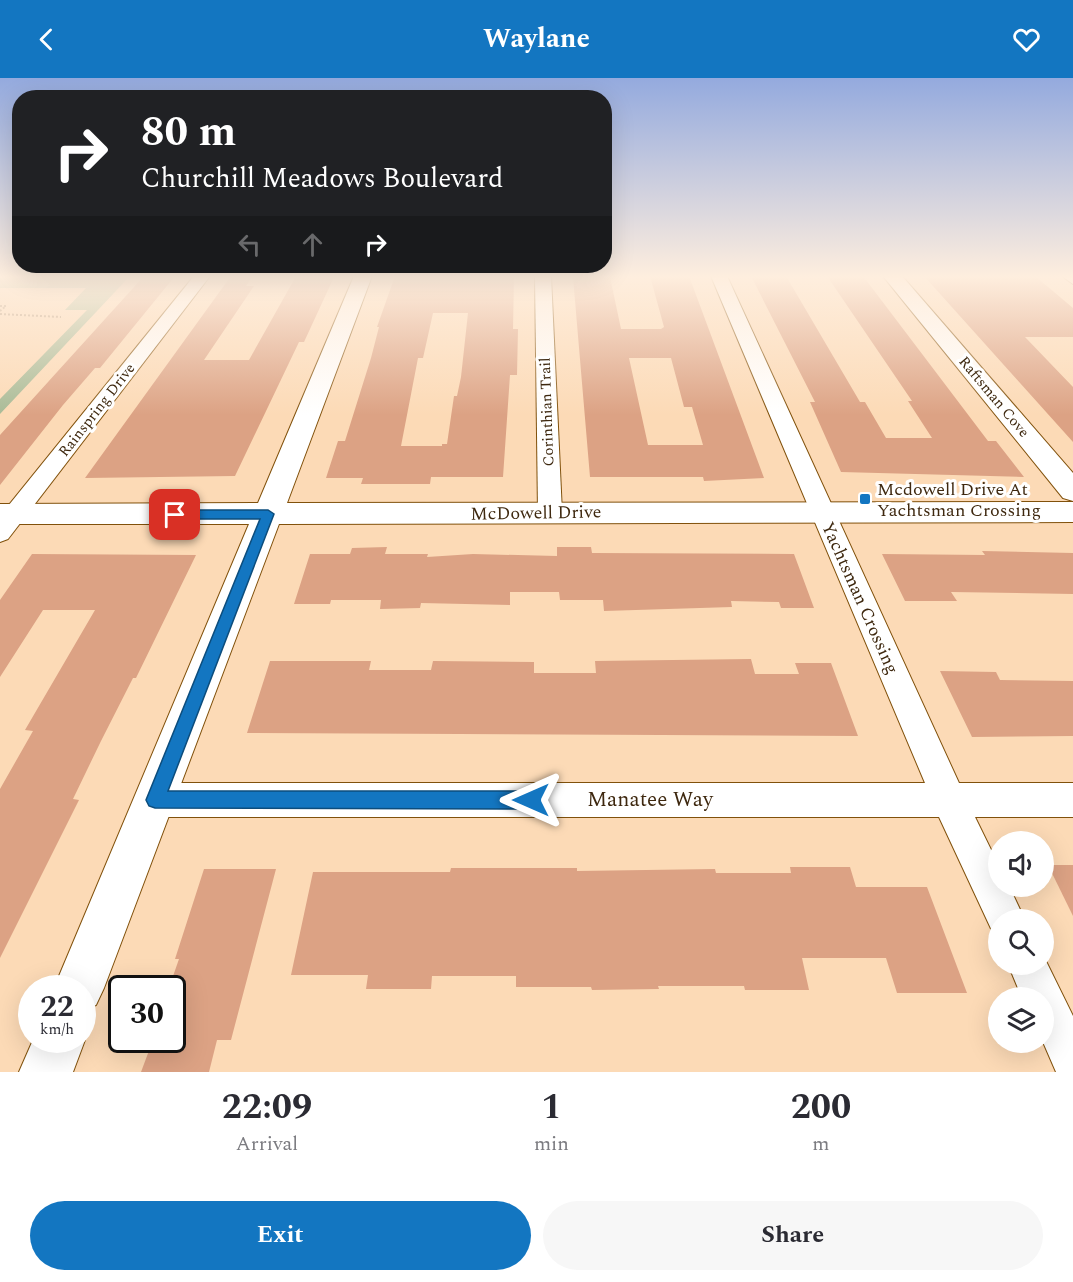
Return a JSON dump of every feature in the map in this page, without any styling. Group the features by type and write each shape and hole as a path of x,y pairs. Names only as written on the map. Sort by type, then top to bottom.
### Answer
{"street":[{"name":"Rainspring Drive","path":"5,521 165,322"},
{"path":"84,975 344,322"},
{"name":"Corinthian Trail","path":"544,322 550,513"},
{"name":"Yachtsman Crossing","path":"739,322 949,800 1001,909"},
{"name":"Raftsman Cove","path":"931,322 1073,490"},
{"name":"McDowell Drive","path":"5,521 268,514 1073,512"},
{"name":"Manatee Way","path":"155,800 1073,800"},
{"path":"1054,1022 1073,1062"},
{"path":"46,1072 54,1053"}],"green space":[{"path":"75,322 86,322 0,414 0,399"}],"building":[{"path":"102,322 137,322 100,368 95,368 63,405 0,485 0,435"},
{"path":"197,322 229,322 204,360 249,360 270,322 313,322 304,342 299,342 235,476 85,478"},
{"path":"379,322 431,322 423,358 418,358 401,446 442,446 442,444 447,444 454,396 457,396 461,377 467,322 513,322 513,329 518,329 517,375 510,375 503,477 431,477 430,484 361,484 363,478 326,478 338,441 345,441 379,327 377,327"},
{"path":"577,322 620,322 621,329 661,329 664,327 663,322 706,322 764,478 704,481 703,477 590,477","holes":["629,358 671,358 684,407 692,407 703,445 648,445"]},
{"path":"775,322 813,322 860,402 865,402 886,438 932,438 908,401 912,401 859,322 898,322 988,441 996,441 1024,477 841,472 810,402 815,402"},
{"path":"966,322 1073,322 1073,337 1025,337 1073,387 1073,442"},
{"path":"387,547 385,554 428,554 427,557 473,554 557,556 557,547 591,547 592,553 794,554 814,608 781,608 779,602 731,601 732,607 604,611 603,600 560,600 559,592 510,592 510,605 421,603 420,608 380,609 381,600 331,600 330,604 294,604 310,554 350,554 352,548"},
{"path":"982,551 1073,553 1073,594 951,592 957,601 905,601 882,554 985,555"},
{"path":"32,554 196,555 136,678 133,678 101,741 73,799 79,800 0,958 0,789 33,731 25,730 95,610 43,610 0,677 0,600"},
{"path":"751,659 755,674 799,674 795,663 831,663 858,736 247,733 270,661 371,661 369,670 431,670 433,661 534,662 534,673 596,673 595,661"},
{"path":"940,671 996,672 1000,680 1073,681 1073,736 972,737"},
{"path":"1054,865 1073,865 1073,916 1054,877"},
{"path":"790,867 850,867 856,887 927,887 967,993 897,993 886,958 802,958 809,990 745,990 744,986 658,986 659,989 592,990 591,987 516,987 516,976 432,976 431,989 366,989 368,975 291,975 313,872 450,872 451,868 577,868 577,871 715,869 716,873 791,873"},
{"path":"204,869 276,869 231,1040 217,1040 209,1072 141,1072 148,1053 186,1053 186,975 173,975 179,959 175,959"}],"place":[{"name":"Mcdowell Drive At Yachtsman Crossing","path":"865,499"}],"route":[{"path":"175,515 268,514 155,800 531,800"}]}
